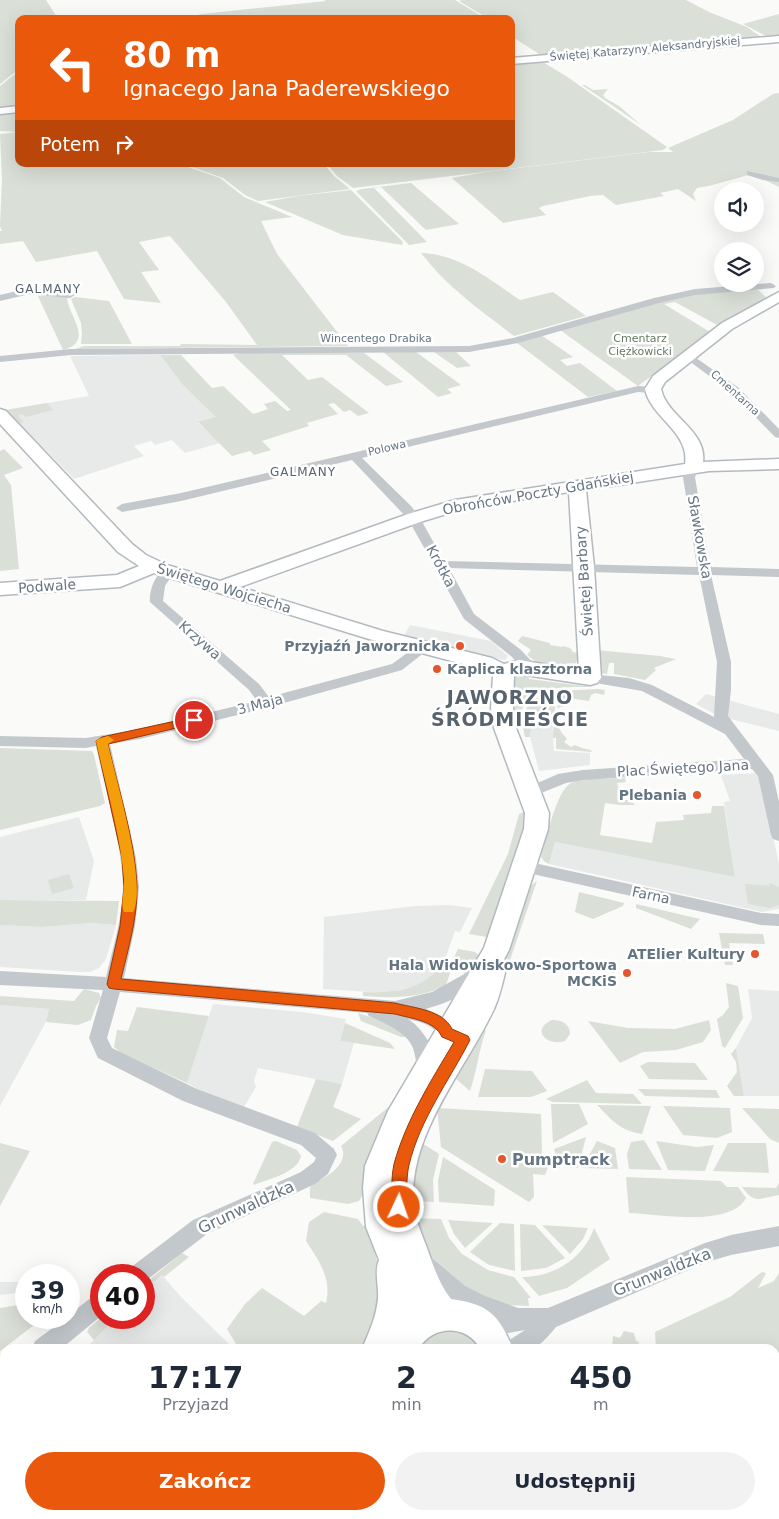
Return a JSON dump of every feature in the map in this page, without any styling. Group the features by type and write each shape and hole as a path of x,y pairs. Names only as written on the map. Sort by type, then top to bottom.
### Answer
{"street":[{"name":"Świętej Katarzyny Aleksandryjskiej","path":"515,61 779,39"},
{"path":"0,111 15,109"},
{"path":"750,173 763,178 779,180"},
{"name":"Wincentego Drabika","path":"0,359 71,352 469,349 514,341 658,300 695,292 746,288 774,292"},
{"path":"0,298 30,291 70,295"},
{"path":"652,388 659,378 774,292"},
{"name":"Cmentarna","path":"689,356 735,390 779,434"},
{"name":"Polowa","path":"122,508 181,497 638,389 652,388"},
{"name":"Sławkowska","path":"652,388 658,404 691,440 696,462 689,476 704,570 724,662 723,720 735,736"},
{"name":"Świętego Wojciecha","path":"0,414 134,556 160,569 220,588 423,648 485,662 502,671"},
{"name":"Krótka","path":"354,456 408,508 441,565 462,607 469,616 516,653 532,670"},
{"name":"Obrońców Poczty Gdańskiej","path":"220,588 414,518 461,504 693,468 779,464"},
{"name":"Świętej Barbary","path":"575,486 578,492 584,567 590,678"},
{"path":"101,579 122,561 125,548"},
{"path":"441,565 779,573"},
{"name":"Podwale","path":"0,589 101,579 120,581 144,572 160,569"},
{"name":"Krzywa","path":"160,569 163,576 156,594 157,602 254,687 266,703"},
{"name":"3 Maja","path":"0,741 102,741 266,703 397,667 423,648"},
{"name":"Plac Świętego Jana","path":"502,671 519,667 629,682 647,688 720,724 735,736 758,764"},
{"path":"432,1318 434,1303 422,1281 401,1250 381,1227 378,1188 380,1166 389,1140 427,1069 482,1007 491,958 538,823 533,803 503,718 504,675 502,671"},
{"path":"102,741 128,858 131,887 127,926 114,984"},
{"path":"758,764 766,778 779,835"},
{"name":"Plac Świętego Jana","path":"533,803 563,778 702,766 758,764"},
{"name":"Farna","path":"524,866 761,919 779,920"},
{"path":"0,978 114,984 310,1000 364,1007 395,1008 437,999 455,990 491,958"},
{"name":"Grunwaldzka","path":"114,984 98,1038 105,1052 190,1095 308,1139 327,1155 322,1168 308,1178 200,1227 151,1264"},
{"path":"364,1007 399,1022 418,1036 436,1038 455,1036"},
{"path":"395,1008 433,1019 443,1024 455,1036"},
{"path":"418,1036 427,1069"},
{"path":"381,1344 387,1333 393,1311 395,1284 401,1250 399,1207 401,1166 407,1146 455,1036"},
{"name":"Grunwaldzka","path":"491,1337 518,1320 548,1319 705,1253 731,1245 779,1236"},
{"path":"401,1250 451,1290 471,1303 518,1320"},
{"path":"49,1344 90,1312"},
{"path":"404,1344 409,1334 432,1318 457,1314 491,1337"},
{"name":"Grunwaldzka","path":"523,1344 534,1336 548,1319"}],"shaded area":[{"path":"160,355 183,385 217,417 198,423 220,443 185,453 172,440 155,445 151,441 134,446 144,456 74,479 6,410 89,396 70,356"},
{"path":"410,625 491,641 508,656 505,660 499,659 404,636"},
{"path":"706,694 779,714 779,731 718,716 696,704"},
{"path":"533,713 552,717 554,751 590,753 590,765 539,771 530,737"},
{"path":"759,773 779,864 779,909 762,912 549,864 555,842 735,877 724,802 730,801 721,775"},
{"path":"79,817 94,861 86,900 0,900 0,837"},
{"path":"449,905 472,908 460,932 455,931 446,956 437,970 428,979 417,986 385,993 323,989 324,917 415,906"},
{"path":"91,923 116,925 106,959 99,968 90,972 79,972 0,967 0,925 43,927"},
{"path":"748,989 779,991 779,1096 744,1096 736,1048 752,1018"},
{"path":"213,1004 302,1012 346,1019 340,1041 354,1043 342,1084 258,1068 254,1081 256,1087 244,1107 205,1093 187,1083"},
{"path":"0,1005 49,1009 46,1022 0,1106"},
{"path":"162,1275 181,1297 229,1344 90,1344 105,1329 155,1329 155,1281"},
{"path":"0,1282 15,1282 15,1293 0,1295"}],"green space":[{"path":"0,0 46,0 55,15 15,15 15,72 0,84"},
{"path":"324,0 455,0 479,15 198,15 326,1"},
{"path":"686,0 709,12 747,27 761,37 542,56 515,39 515,15 482,15 459,1"},
{"path":"779,14 779,37 768,37 743,24"},
{"path":"541,61 566,76 667,147 663,150 353,188 337,176 330,167 515,167 515,63"},
{"path":"15,74 15,107 0,108 0,86"},
{"path":"582,85 593,90 608,89 603,95 605,98 619,106 641,125"},
{"path":"779,93 779,187 752,174 723,182 714,182 714,185 697,188 693,194 696,201 678,189 660,193 664,196 616,205 603,195 590,196 539,208 546,215 503,223 452,178 649,152 673,152 668,148 733,120 773,94"},
{"path":"15,112 15,132 0,131 0,114"},
{"path":"15,132 15,167 188,167 220,178 244,197 292,217 261,221 277,254 348,346 75,349 84,346 257,345 226,302 170,236 139,242 159,270 141,272 161,303 124,299 97,251 36,262 23,241 0,244 0,231 2,231 0,226 2,180 0,134"},
{"path":"192,167 326,167 350,189 258,201 245,195 223,178"},
{"path":"411,183 459,224 426,230 381,187 374,188 427,242 409,245 356,191 362,189"},
{"path":"351,190 403,242 402,245 343,235 265,202 298,196"},
{"path":"421,253 435,254 461,263 485,276 520,300 553,292 586,316 514,336 453,287"},
{"name":"Cmentarz Ciężkowicki","path":"760,292 766,297 753,307 719,326 675,302 664,304 710,332 638,386 560,330 674,298 700,294"},
{"path":"37,294 67,297 79,334 78,340 73,346 63,350"},
{"path":"75,297 109,301 132,344 81,344 81,323 71,299"},
{"path":"541,335 573,357 560,360 567,366 580,363 617,391 588,397 517,343"},
{"path":"245,352 364,353 403,382 386,386 346,355 282,355 308,380 322,377 369,413 358,416 350,410 344,412 334,403 328,404 338,414 307,423 309,426 262,441 271,450 254,455 250,451 232,456 198,422 216,417 183,385 160,355 181,355 212,388 223,386 253,414 268,409 264,404 275,401 287,411 291,410 233,355"},
{"path":"383,352 416,352 461,385 447,389 452,393 438,397"},
{"path":"434,352 456,352 471,366 457,368"},
{"path":"47,403 53,410 26,417 22,414 18,415 24,422 19,424 6,410"},
{"path":"4,449 23,468 4,475 11,485 19,569 0,571 0,451"},
{"path":"522,636 550,643 550,645 570,648 573,652 582,654 583,661 577,660 576,663 582,664 580,670 539,664 527,655 531,650 518,641"},
{"path":"596,650 676,659 654,668 656,670 645,680 614,674 614,663 609,663 607,674 601,673"},
{"path":"514,673 534,673 528,676 529,679 592,687 550,689 533,697 520,713 510,714 511,685"},
{"path":"605,690 604,695 595,693 591,695 589,701 569,698 566,706 557,708 561,691"},
{"path":"558,691 555,716 556,722 567,739 564,742 571,747 575,745 592,752 556,749 556,738 553,738 554,718 552,715 533,711 530,737 525,737 523,719 529,705 540,696"},
{"path":"0,748 92,751 105,803 100,806 0,830"},
{"path":"625,778 626,782 617,783 622,800 631,800 635,805 605,803 600,835 652,843 656,822 684,820 683,815 711,813 712,806 724,806 735,877 555,842 549,864 545,862 541,857 549,828 556,805 566,788 576,781"},
{"path":"528,810 529,816 504,895 487,937 469,934 508,854 519,814"},
{"path":"69,874 74,888 52,894 48,880"},
{"path":"537,881 510,960 505,959 529,887"},
{"path":"769,883 779,887 779,905 770,908 748,904 745,884 770,886"},
{"path":"579,892 624,903 623,906 593,919 575,912"},
{"path":"0,900 119,901 116,925 91,923 43,927 0,925"},
{"path":"636,904 700,919 691,929 636,908"},
{"path":"719,933 763,934 765,944 729,943 733,965 725,965"},
{"path":"458,949 475,952 480,956 466,975 456,967 453,959"},
{"path":"442,963 451,970 446,985 436,990 406,996 363,996 363,992 396,991 417,985 435,972"},
{"path":"726,983 738,986 743,1018 725,1048 722,1046 717,1019 729,1007"},
{"path":"84,989 99,993 101,998 91,1020 78,1025 46,1022 49,1009 0,1005 0,996 74,1001"},
{"path":"137,1007 209,1016 187,1083 121,1053 114,1047 117,1030 128,1031"},
{"path":"358,1013 386,1022 409,1037 401,1037 361,1021"},
{"path":"552,1020 562,1022 569,1028 570,1034 565,1041 552,1042 547,1040 542,1033 542,1028"},
{"path":"709,1020 711,1030 703,1042 676,1050 643,1052 620,1063 588,1021 628,1028 675,1029"},
{"path":"345,1023 390,1043 395,1049 340,1041"},
{"path":"483,1029 486,1030 470,1091 455,1078"},
{"path":"736,1048 744,1096 734,1096 727,1086 737,1072 736,1062 731,1054"},
{"path":"648,1062 695,1063 708,1080 649,1079 640,1066"},
{"path":"485,1069 532,1071 547,1091 531,1097 478,1097"},
{"path":"316,1079 342,1084 333,1107 361,1119 333,1141 297,1127"},
{"path":"587,1080 596,1093 633,1094 642,1104 553,1102 546,1099"},
{"path":"638,1089 716,1090 720,1098 645,1096"},
{"path":"551,1104 579,1104 588,1124 553,1143"},
{"path":"391,1105 393,1107 379,1133 368,1160 364,1192 359,1201 348,1204 310,1198 312,1184 330,1174 341,1162 343,1151 341,1146"},
{"path":"597,1105 651,1106 642,1134 634,1133 622,1127"},
{"path":"663,1106 730,1108 732,1132 717,1138 683,1135"},
{"name":"Pumptrack","path":"437,1108 541,1114 542,1153 549,1165 545,1175 533,1174 534,1197 529,1202 441,1147"},
{"path":"742,1108 779,1109 779,1143 770,1139"},
{"path":"586,1137 578,1168 568,1167 558,1162 554,1149"},
{"path":"644,1140 662,1170 629,1169 627,1154 631,1142"},
{"path":"276,1141 297,1150 301,1156 299,1162 282,1175 254,1185 272,1142"},
{"path":"597,1141 615,1148 618,1169 582,1168"},
{"path":"656,1141 697,1147 714,1145 705,1171 668,1170"},
{"path":"0,1143 30,1151 0,1206"},
{"path":"422,1143 439,1154 433,1180 434,1202 415,1201 412,1198 413,1174"},
{"path":"728,1143 766,1143 769,1173 713,1171"},
{"path":"443,1157 495,1190 494,1206 439,1202 438,1181"},
{"path":"626,1177 721,1181 727,1187 738,1187 746,1198 738,1207 725,1213 710,1216 675,1217 629,1213"},
{"path":"779,1183 779,1195 762,1199 750,1196 742,1187 776,1188"},
{"path":"324,1212 358,1219 363,1226 367,1225 378,1265 380,1302 366,1344 236,1344 227,1329 245,1304 262,1288 304,1316 321,1301 326,1303 326,1278 320,1263 306,1241 309,1222"},
{"path":"411,1218 441,1219 449,1238 462,1254 488,1270 514,1277 531,1298 528,1298 529,1306 506,1305 478,1297 431,1261"},
{"path":"448,1220 493,1223 465,1248 454,1234"},
{"path":"500,1223 514,1224 515,1271 489,1265 470,1252"},
{"path":"520,1224 535,1225 565,1258 546,1268 521,1271"},
{"path":"542,1225 588,1228 583,1239 570,1254"},
{"path":"594,1228 610,1259 567,1288 539,1296 522,1277 545,1274 566,1264 583,1249"},
{"path":"182,1253 189,1257 164,1277 162,1275 155,1281 155,1275"},
{"path":"762,1272 766,1273 758,1288 774,1281 779,1273 779,1344 656,1344 655,1332 730,1297"},
{"path":"15,1306 15,1329 29,1329 9,1344 0,1344 0,1308"},
{"path":"89,1328 105,1329 94,1340 87,1332"},
{"path":"442,1329 454,1331 469,1336 477,1344 422,1344 429,1334"},
{"path":"624,1331 634,1333 639,1344 612,1344 613,1336 620,1338"}],"slow traffic":[{"path":"108,740 102,741 128,858 131,887 129,909"}],"place":[{"name":"Przyjaźń Jaworznicka","path":"460,646"},
{"name":"Kaplica klasztorna","path":"437,669"},
{"name":"Plebania","path":"697,795"},
{"name":"ATElier Kultury","path":"755,954"},
{"name":"Hala Widowiskowo-Sportowa MCKiS","path":"627,973"},
{"name":"Pumptrack","path":"502,1159"}],"district":[{"name":"GALMANY","path":"48,289"},
{"name":"GALMANY","path":"303,472"},
{"name":"JAWORZNO ŚRÓDMIEŚCIE","path":"510,708"}],"route":[{"path":"194,720 140,734 102,741 128,858 131,887 127,926 114,984 310,1000 364,1007 395,1008 433,1019 443,1024 447,1033 463,1040 430,1095 407,1146 401,1166 399,1207"}]}
